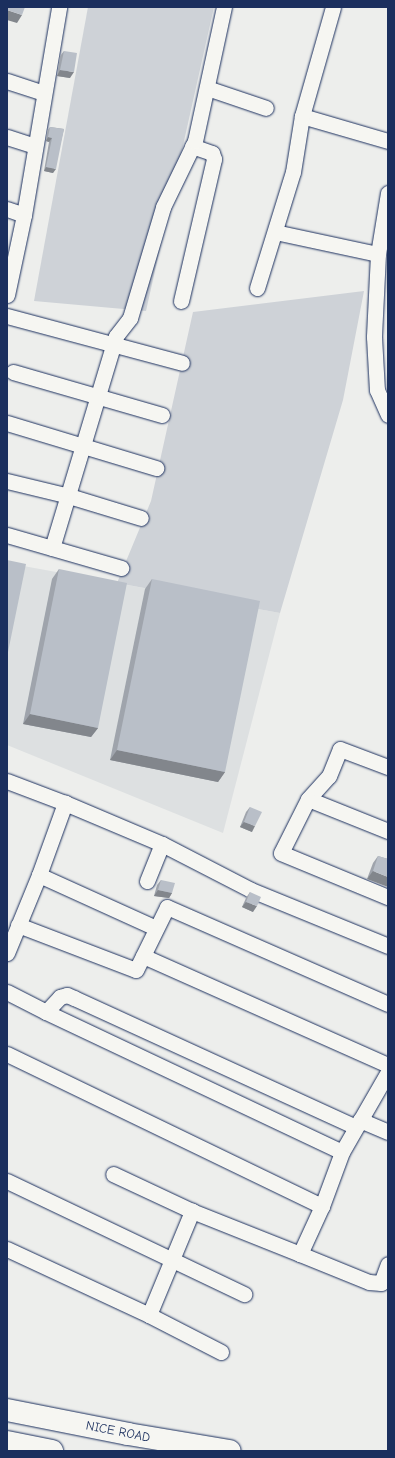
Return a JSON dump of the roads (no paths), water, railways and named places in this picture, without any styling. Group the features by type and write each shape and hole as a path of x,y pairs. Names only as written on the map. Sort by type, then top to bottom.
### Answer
{"highway":[{"name":"NICE ROAD","path":"7,1410 128,1434 230,1451"},
{"path":"7,1442 52,1451"}],"street":[{"path":"8,291 11,255 24,215 59,7"},
{"path":"52,548 99,398 116,336 130,318 163,207 192,146 224,7"},
{"path":"257,288 293,172 302,116 333,7"},
{"path":"7,81 44,93"},
{"path":"206,88 266,108"},
{"path":"302,116 388,141"},
{"path":"7,137 35,146"},
{"path":"181,301 214,159 212,153 192,146"},
{"path":"388,193 378,254 374,337 377,390 388,414"},
{"path":"7,210 24,215"},
{"path":"275,232 378,254"},
{"path":"7,316 182,363"},
{"path":"13,372 162,415"},
{"path":"7,423 156,468"},
{"path":"7,481 69,496 141,518"},
{"path":"7,535 122,568"},
{"path":"388,767 340,749 329,776 308,798 281,853 388,897"},
{"path":"7,781 65,803 162,844 252,890 388,946"},
{"path":"308,798 388,831"},
{"path":"7,953 39,875 65,803"},
{"path":"147,881 162,844"},
{"path":"39,875 156,928"},
{"path":"18,925 136,970 167,907 388,1004"},
{"path":"143,956 388,1065"},
{"path":"7,992 46,1012 342,1152"},
{"path":"46,1012 60,997 67,995 358,1124 388,1132"},
{"path":"7,1054 322,1206"},
{"path":"300,1254 322,1206 342,1152 388,1072"},
{"path":"113,1174 192,1211 369,1282 381,1283 388,1264"},
{"path":"7,1182 244,1294"},
{"path":"149,1315 192,1211"},
{"path":"7,1248 149,1315 221,1352"}]}
